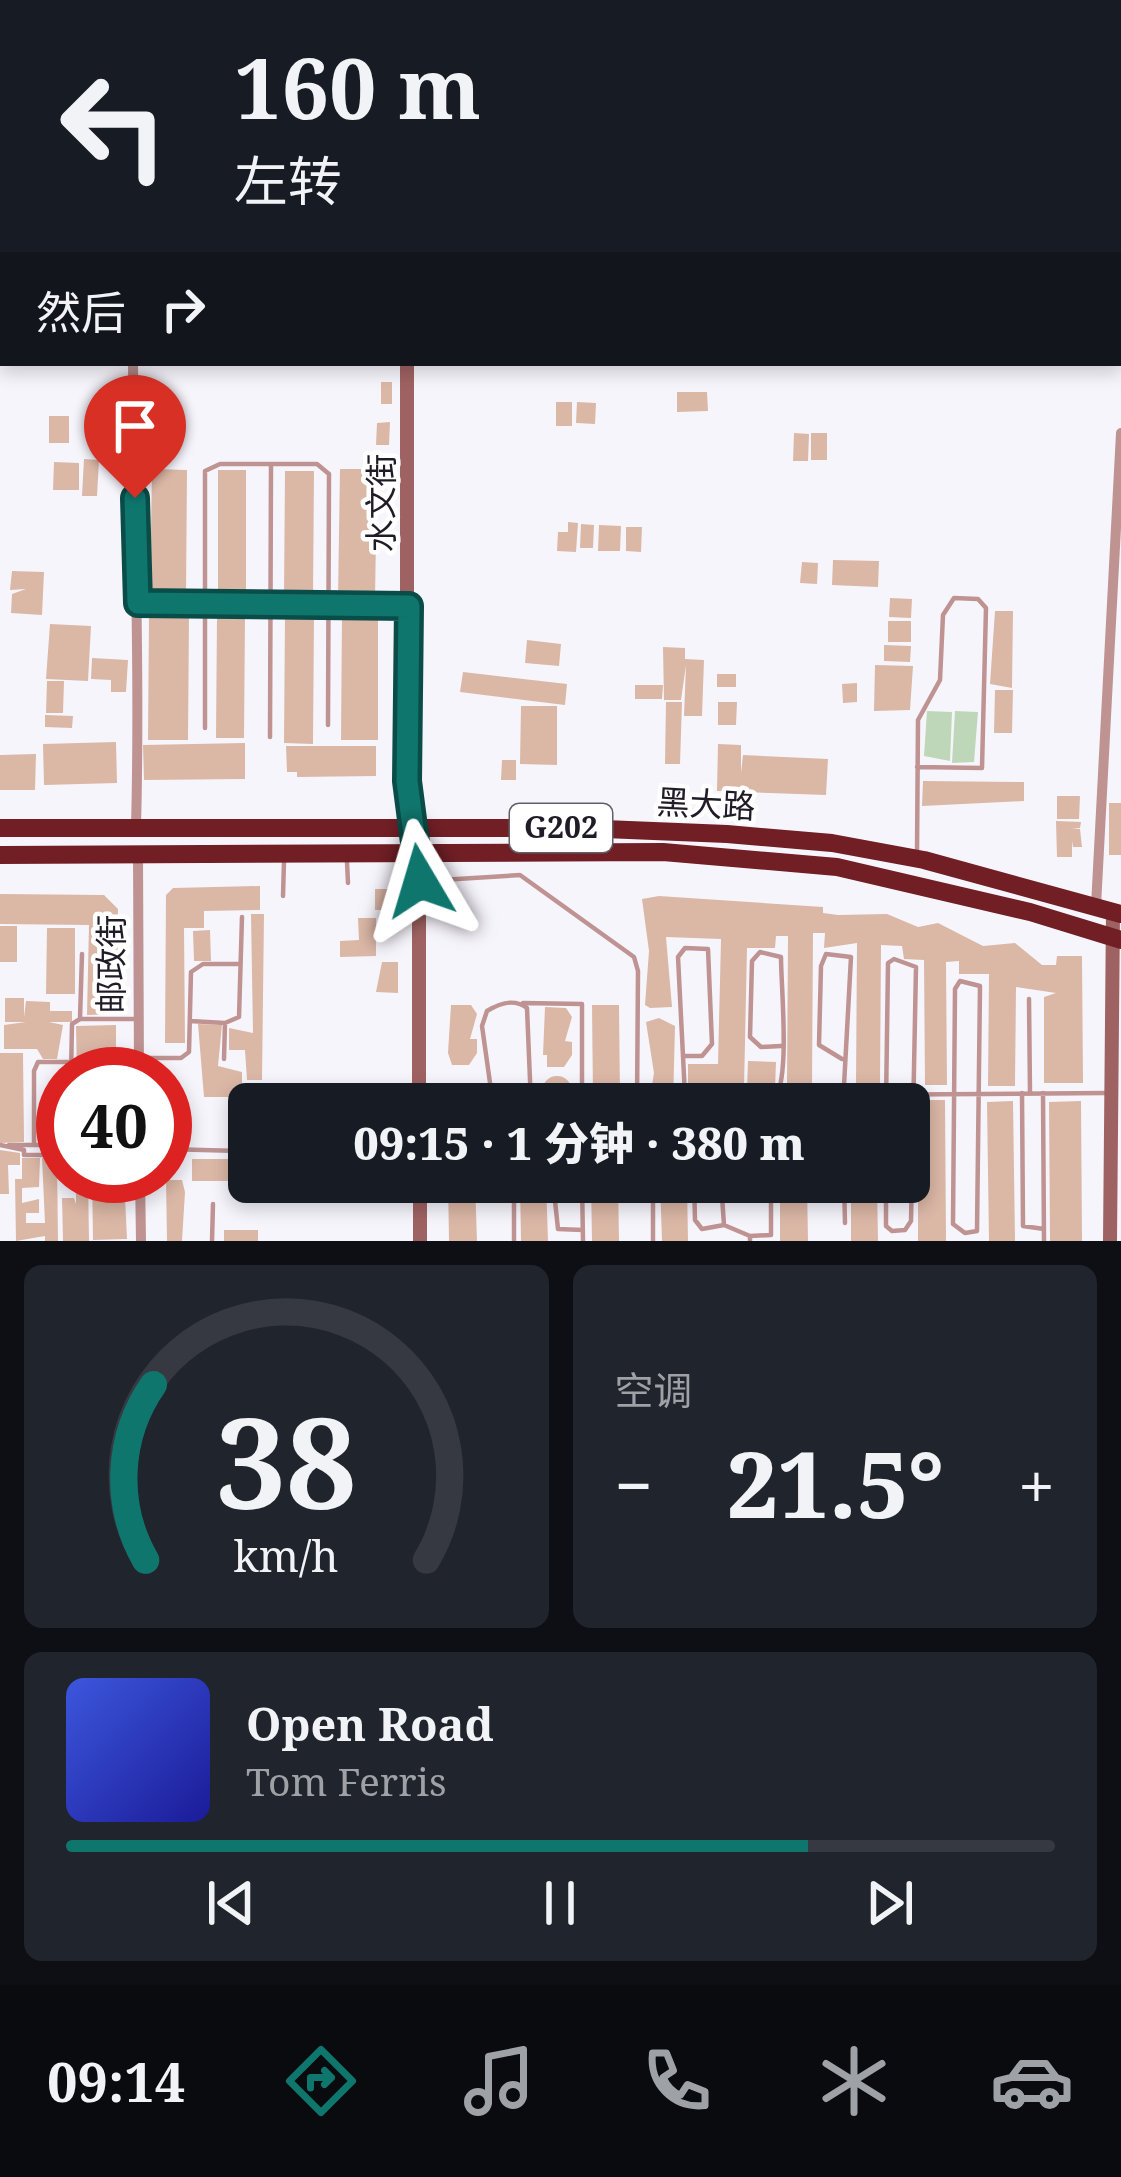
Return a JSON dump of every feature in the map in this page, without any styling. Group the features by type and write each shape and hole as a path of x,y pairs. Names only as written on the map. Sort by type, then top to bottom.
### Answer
{"highway":[{"name":"黑大路","path":"0,828 727,834 832,843 917,859 1110,910"},
{"name":"黑大路","path":"0,855 419,857 663,852 838,867 1115,937"}],"street":[{"path":"133,366 136,828"},
{"name":"水文街","path":"407,366 407,781 420,881 419,1083"},
{"path":"1110,1241 1115,937 1104,728 1114,658 1121,433"},
{"name":"邮政街","path":"138,853 138,1047"},
{"path":"140,1203 141,1241"},
{"path":"420,1203 420,1241"}],"lane":[{"path":"205,728 205,471 220,464 317,464 328,474 328,725"},
{"path":"270,736 272,464"},
{"path":"917,767 982,769 986,608 978,599 964,596 946,603 940,680 919,720 917,767 917,859"},
{"path":"138,603 409,606"},
{"path":"1104,728 1121,728"},
{"path":"283,896 284,855"},
{"path":"347,856 348,883"},
{"path":"420,881 520,875 634,957 638,971 637,1083"},
{"path":"190,1021 225,1023 239,1017 242,917"},
{"path":"682,1056 702,1056 712,1044 708,949 685,948 678,957 682,1056 685,1083"},
{"path":"780,1083 781,1046 781,956 760,952 752,961 750,1037 761,1047 781,1046"},
{"path":"80,1019 82,954"},
{"path":"842,1059 819,1045 826,954 851,957 850,1045 842,1059 843,1083"},
{"path":"886,1083 888,963 894,958 916,967 914,1083"},
{"path":"189,1047 196,966 240,964"},
{"path":"960,981 980,986 980,1093 976,1231 965,1232 953,1224 955,989 960,981"},
{"path":"1029,999 1023,1226 1044,1229"},
{"path":"520,1003 527,1008 530,1083"},
{"path":"490,1083 482,1026 487,1011 520,1003 582,1004 582,1083"},
{"path":"71,1047 72,1024 80,1019 138,1019"},
{"path":"224,1059 225,1023"},
{"path":"0,1145 34,1145 36,1066"},
{"path":"930,1093 1043,1093 1113,1100"},
{"path":"1043,1093 1044,1241"},
{"path":"0,1145 36,1155"},
{"path":"192,1149 228,1150"},
{"path":"514,1203 514,1241"},
{"path":"555,1203 558,1229 583,1229"},
{"path":"582,1203 583,1241"},
{"path":"653,1203 653,1241"},
{"path":"695,1203 695,1220 702,1229 724,1225 750,1239 771,1235 771,1203"},
{"path":"722,1203 724,1225"},
{"path":"844,1203 844,1222"},
{"path":"886,1203 886,1226 892,1232 905,1230 911,1221 911,1203"},
{"path":"212,1241 213,1204"}],"green space":[{"path":"927,711 952,712 950,761 924,756"},
{"path":"955,711 978,712 974,762 952,763"}],"building":[{"path":"381,382 392,382 392,404 381,404"},
{"path":"677,392 707,392 708,411 677,412"},
{"path":"556,402 572,402 572,426 556,426"},
{"path":"577,402 596,403 595,424 576,423"},
{"path":"49,416 69,416 69,443 49,443"},
{"path":"390,422 389,445 376,445 377,423"},
{"path":"794,433 809,434 808,461 793,461"},
{"path":"811,433 827,433 827,460 811,460"},
{"path":"84,459 99,460 97,496 82,496"},
{"path":"54,462 79,463 79,490 53,490"},
{"path":"152,469 187,470 186,593 150,593"},
{"path":"340,469 377,469 375,600 338,600"},
{"path":"218,470 246,470 246,600 218,600"},
{"path":"285,471 314,471 313,598 284,598"},
{"path":"568,522 578,523 576,552 557,551 558,532 568,532"},
{"path":"581,524 594,525 593,548 580,548"},
{"path":"599,525 621,526 620,551 598,551"},
{"path":"626,527 642,527 641,552 626,551"},
{"path":"833,560 879,561 878,587 832,585"},
{"path":"802,562 818,563 817,584 800,583"},
{"path":"12,571 44,572 42,615 11,613 12,594 26,589 10,590"},
{"path":"890,598 912,599 911,618 889,617"},
{"path":"995,611 1013,611 1012,688 990,684"},
{"path":"342,612 378,612 378,740 341,740"},
{"path":"149,614 189,615 188,740 148,740"},
{"path":"285,614 314,615 313,744 284,743"},
{"path":"217,615 245,615 244,738 216,738"},
{"path":"888,621 911,621 911,642 888,642"},
{"path":"50,624 91,626 88,681 46,679"},
{"path":"527,640 561,644 559,666 525,663"},
{"path":"884,645 911,646 910,662 884,661"},
{"path":"663,647 685,648 685,659 704,660 702,716 684,716 686,665 681,700 664,700"},
{"path":"92,658 128,660 126,692 111,692 111,680 91,679"},
{"path":"875,665 913,666 910,710 874,711"},
{"path":"463,672 567,684 565,705 460,692"},
{"path":"717,674 736,674 736,687 717,687"},
{"path":"47,681 64,681 63,713 46,713"},
{"path":"857,683 857,702 843,703 842,684"},
{"path":"635,685 663,685 662,699 635,699"},
{"path":"995,690 1013,690 1012,733 994,733"},
{"path":"666,702 682,702 680,764 665,764"},
{"path":"718,702 737,702 736,725 718,725"},
{"path":"521,706 557,706 557,765 520,764"},
{"path":"45,715 73,716 72,728 45,727"},
{"path":"116,742 117,783 44,785 43,744"},
{"path":"245,743 245,779 144,780 143,745"},
{"path":"718,744 741,745 741,773 743,755 828,759 826,795 717,791"},
{"path":"286,746 376,746 376,776 297,777 297,772 287,772"},
{"path":"36,754 35,790 0,790 0,755"},
{"path":"502,760 516,760 516,780 501,780"},
{"path":"923,781 1024,782 1024,801 922,806"},
{"path":"1057,796 1080,796 1079,819 1057,819"},
{"path":"1109,803 1121,803 1121,855 1109,855"},
{"path":"1056,821 1081,822 1080,828 1072,828 1080,829 1082,847 1073,847 1072,841 1072,857 1057,857"},
{"path":"260,886 260,910 204,911 204,928 184,928 185,1043 165,1043 166,895 173,888"},
{"path":"375,889 396,889 396,910 375,910"},
{"path":"0,894 104,895 118,909 117,1014 87,1015 89,925 0,924"},
{"path":"659,896 823,907 823,913 838,915 887,914 918,927 938,923 983,946 1015,943 1042,965 1056,965 1057,956 1082,956 1083,1083 1044,1083 1044,997 1056,993 1016,987 1015,1086 988,1086 989,974 959,974 959,961 946,962 947,1085 925,1083 924,960 904,959 902,946 881,945 880,1083 856,1083 857,943 824,948 825,933 813,933 812,1083 787,1083 788,936 776,936 775,948 747,948 744,1083 688,1083 688,1064 718,1064 721,939 666,937 672,1007 650,1008 645,1005 649,951 642,899"},
{"path":"251,914 264,914 262,1080 247,1080 245,1050 229,1050 229,1028 253,1033"},
{"path":"358,918 376,918 376,956 340,957 340,941 359,940"},
{"path":"0,926 17,926 17,962 0,962"},
{"path":"47,928 75,928 75,994 46,994"},
{"path":"210,930 211,961 194,961 193,931"},
{"path":"382,962 398,962 398,993 376,992"},
{"path":"5,998 24,998 24,1017 26,1001 50,1002 50,1011 72,1011 72,1022 49,1022 63,1025 59,1047 4,1049 4,1025 26,1022 5,1022"},
{"path":"451,1005 471,1005 477,1014 470,1039 477,1039 477,1053 469,1065 452,1065 448,1053"},
{"path":"592,1005 619,1005 620,1083 593,1083"},
{"path":"545,1007 566,1008 572,1017 565,1041 572,1042 572,1055 564,1067 547,1067 547,1055 543,1055"},
{"path":"659,1018 675,1026 674,1083 652,1083 646,1022"},
{"path":"198,1024 222,1025 218,1066 242,1072 242,1083 228,1083 228,1097 204,1097"},
{"path":"116,1025 116,1047 76,1047 76,1026"},
{"path":"0,1053 23,1053 24,1142 0,1143"},
{"path":"748,1061 776,1062 775,1083 747,1083"},
{"path":"557,1076 569,1083 545,1083"},
{"path":"930,1100 945,1100 946,1241 918,1241 918,1203 930,1203"},
{"path":"1013,1101 1015,1241 989,1241 987,1102"},
{"path":"1081,1101 1082,1241 1050,1241 1049,1102"},
{"path":"0,1150 20,1153 20,1165 8,1165 9,1194 0,1194"},
{"path":"22,1158 36,1158 36,1187 22,1188 22,1203 36,1200 39,1213 26,1213 26,1223 45,1223 44,1203 58,1203 58,1241 45,1241 45,1236 16,1241 15,1179 22,1179"},
{"path":"192,1159 228,1159 228,1181 192,1181"},
{"path":"62,1203 88,1203 89,1241 63,1241"},
{"path":"92,1203 125,1203 127,1239 93,1240"},
{"path":"166,1203 184,1203 182,1241 167,1241"},
{"path":"448,1203 476,1203 477,1241 449,1241"},
{"path":"520,1203 547,1203 548,1241 521,1241"},
{"path":"591,1203 618,1203 619,1241 592,1241"},
{"path":"661,1203 687,1203 688,1241 662,1241"},
{"path":"780,1203 807,1203 808,1241 780,1241"},
{"path":"851,1203 877,1203 878,1241 851,1241"},
{"path":"224,1230 258,1230 258,1241 224,1241"}],"route":[{"path":"135,498 138,603 409,606 407,781 420,881"}]}
